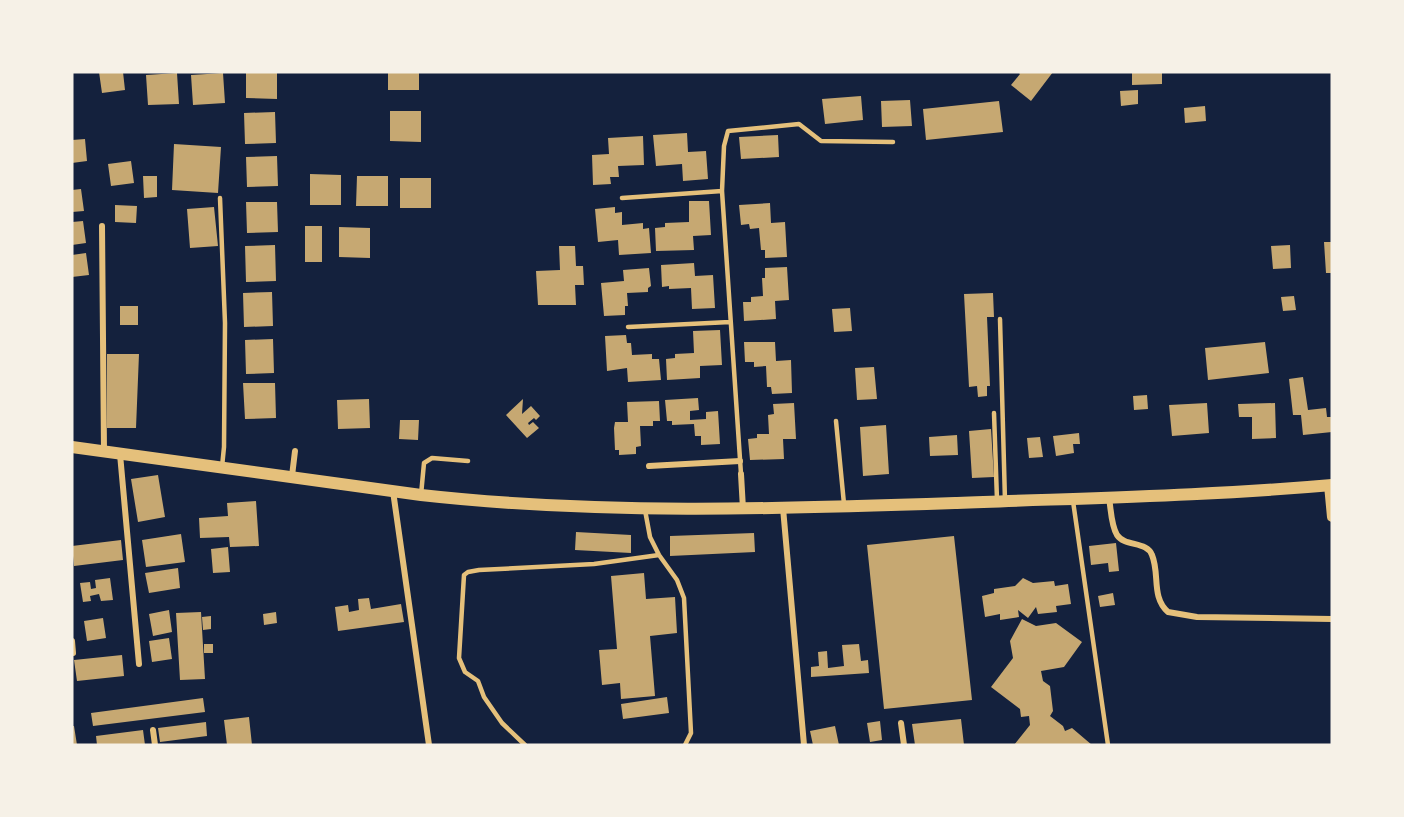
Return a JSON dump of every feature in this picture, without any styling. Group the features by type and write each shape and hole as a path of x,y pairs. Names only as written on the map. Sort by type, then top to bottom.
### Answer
{"main road":[{"path":"72,447 421,495 477,501 645,510 743,510 1108,498 1330,485"}],"street":[{"path":"102,226 104,451"},
{"path":"292,477 295,452"},
{"path":"120,453 139,664"},
{"path":"649,466 740,461"},
{"path":"741,474 743,510"},
{"path":"1330,485 1332,517"},
{"path":"393,491 429,745"},
{"path":"1108,498 1116,533 1123,540 1147,549 1152,555 1159,601 1168,612 1197,617 1332,618"},
{"path":"783,508 804,745"},
{"path":"72,641 73,653"},
{"path":"901,723 904,745"},
{"path":"153,730 155,745"}],"lane":[{"path":"741,474 722,191 724,146 728,131 799,124 821,141 893,142"},
{"path":"622,198 722,191"},
{"path":"220,198 225,323 222,467"},
{"path":"1000,319 1001,501"},
{"path":"628,327 730,322"},
{"path":"994,413 1001,501"},
{"path":"836,421 844,507"},
{"path":"421,495 424,462 432,458 468,461"},
{"path":"1072,499 1108,745"},
{"path":"645,510 650,537 659,555 677,580 684,598 691,734 685,745"},
{"path":"525,745 502,723 484,697 478,681 465,672 459,658 464,575 479,570 594,564 659,555"}],"building":[{"path":"99,72 123,72 125,90 102,93"},
{"path":"246,72 277,72 277,99 246,98"},
{"path":"388,72 419,72 419,90 388,90"},
{"path":"1018,72 1053,72 1031,101 1011,85 1020,74"},
{"path":"1132,72 1162,72 1162,84 1132,85"},
{"path":"177,73 179,104 148,105 146,75"},
{"path":"223,73 225,103 193,105 191,75"},
{"path":"1138,90 1138,104 1121,106 1120,91"},
{"path":"861,96 863,120 825,124 822,99"},
{"path":"910,100 912,126 882,127 881,101"},
{"path":"999,101 1003,132 926,140 923,109"},
{"path":"1205,106 1206,121 1185,123 1184,108"},
{"path":"390,111 421,111 421,142 390,141"},
{"path":"275,112 276,143 245,144 244,113"},
{"path":"687,133 688,152 706,151 708,179 683,181 682,164 656,166 653,135"},
{"path":"778,135 779,157 741,159 739,137"},
{"path":"643,136 644,165 618,166 619,177 610,177 611,184 593,185 592,155 609,154 608,138"},
{"path":"85,139 87,161 72,163 72,140"},
{"path":"174,144 221,147 218,193 172,190"},
{"path":"277,156 278,186 247,187 246,157"},
{"path":"131,161 134,183 111,186 108,164"},
{"path":"310,174 341,175 341,205 310,205"},
{"path":"143,176 157,176 157,197 144,198"},
{"path":"357,176 388,176 388,206 356,206"},
{"path":"400,178 431,178 431,208 400,208"},
{"path":"81,189 84,211 72,212 72,190"},
{"path":"689,201 709,201 711,235 693,236 694,250 656,251 655,228 665,227 665,223 689,222"},
{"path":"246,202 277,202 278,232 247,233"},
{"path":"770,203 771,223 785,222 787,257 765,258 765,250 761,250 759,228 750,229 749,224 741,225 739,205"},
{"path":"115,205 137,206 136,223 115,222"},
{"path":"214,207 218,246 190,248 187,209"},
{"path":"615,207 615,213 622,212 622,225 643,223 643,229 649,228 651,253 619,255 618,240 598,242 595,209"},
{"path":"83,221 86,243 72,245 72,222"},
{"path":"305,226 322,226 322,262 305,262"},
{"path":"339,227 370,228 370,258 339,257"},
{"path":"1324,242 1332,242 1332,273 1326,273"},
{"path":"275,245 276,281 246,282 245,246"},
{"path":"1290,245 1291,268 1273,269 1271,246"},
{"path":"559,246 575,246 576,266 583,266 584,285 575,285 576,305 538,305 536,271 560,270"},
{"path":"86,253 89,275 72,277 72,255"},
{"path":"694,263 695,276 713,275 715,308 692,309 691,288 662,287 661,265"},
{"path":"787,267 789,300 775,301 776,319 744,321 743,302 751,302 751,297 763,296 762,278 765,278 765,268"},
{"path":"649,268 651,286 648,292 627,293 628,306 625,306 625,315 604,316 601,283 624,281 623,270"},
{"path":"272,292 273,326 244,327 243,293"},
{"path":"993,293 994,317 987,317 990,386 987,386 987,396 978,397 977,386 969,387 964,294"},
{"path":"1294,296 1296,310 1283,311 1281,297"},
{"path":"120,306 138,306 138,325 120,325"},
{"path":"850,308 852,331 834,332 832,309"},
{"path":"720,330 722,365 700,366 700,378 667,380 666,359 675,358 675,354 694,353 693,331"},
{"path":"626,335 627,343 631,343 632,355 652,354 652,359 659,359 661,380 628,382 627,368 607,371 605,336"},
{"path":"273,339 274,373 246,374 245,340"},
{"path":"744,342 775,342 776,361 791,360 792,393 772,394 771,387 767,387 766,366 754,367 754,362 745,362"},
{"path":"1265,342 1269,373 1208,380 1205,348"},
{"path":"107,354 139,354 136,428 107,428"},
{"path":"874,367 877,399 857,400 855,368"},
{"path":"1303,377 1308,410 1326,408 1327,417 1332,417 1332,432 1303,435 1301,415 1293,415 1289,379"},
{"path":"243,383 275,383 276,418 245,419"},
{"path":"1147,395 1148,409 1134,410 1133,396"},
{"path":"698,398 699,410 690,411 690,420 706,419 706,412 718,411 720,444 701,445 701,436 695,436 694,424 672,425 672,421 667,421 665,400"},
{"path":"369,399 370,428 338,429 337,400"},
{"path":"523,399 522,414 531,406 540,416 528,423 529,425 533,422 539,428 527,438 506,415"},
{"path":"659,401 660,421 653,421 653,426 640,426 641,446 636,447 636,454 619,455 619,450 615,450 614,428 615,422 628,422 627,402"},
{"path":"794,403 796,439 783,439 784,459 750,460 748,439 757,438 757,434 769,434 768,415 774,414 773,404"},
{"path":"1207,403 1209,433 1172,436 1169,405"},
{"path":"1275,403 1276,438 1252,439 1252,417 1239,417 1238,404"},
{"path":"400,420 419,420 418,440 399,439"},
{"path":"886,425 889,474 863,476 860,427"},
{"path":"991,429 994,477 972,478 969,431"},
{"path":"1079,433 1080,444 1073,444 1074,453 1056,456 1053,436"},
{"path":"957,435 958,455 930,456 929,437"},
{"path":"1040,437 1043,457 1029,458 1027,438"},
{"path":"158,475 165,517 138,522 131,479"},
{"path":"256,501 259,546 230,547 229,537 200,538 199,518 228,516 227,503"},
{"path":"576,532 631,535 631,553 575,550"},
{"path":"754,533 755,552 670,556 670,536"},
{"path":"181,534 185,562 146,567 142,540"},
{"path":"954,536 972,700 884,709 867,545"},
{"path":"121,540 123,560 74,566 72,546"},
{"path":"1116,543 1119,571 1109,572 1108,563 1091,565 1089,546"},
{"path":"228,547 230,572 213,573 211,549"},
{"path":"178,568 180,588 149,593 145,573"},
{"path":"644,573 646,599 675,597 677,633 650,636 655,696 621,699 620,683 602,685 599,650 617,649 611,576"},
{"path":"110,578 113,600 101,601 99,594 90,596 91,601 83,602 80,583 90,582 91,589 96,588 95,580"},
{"path":"1023,578 1033,583 1054,581 1055,586 1068,584 1071,604 1056,606 1057,612 1038,614 1036,607 1028,618 1018,610 1019,617 1000,620 1000,614 985,617 982,596 994,593 994,589 1015,586"},
{"path":"1113,593 1115,605 1100,607 1098,596"},
{"path":"369,598 371,609 401,604 404,622 338,631 335,607 348,605 349,612 359,610 358,599"},
{"path":"169,610 172,632 153,636 149,614"},
{"path":"201,612 205,679 180,680 176,613"},
{"path":"276,612 277,623 264,625 263,614"},
{"path":"211,616 211,629 203,630 202,617"},
{"path":"103,618 106,638 87,641 84,621"},
{"path":"1022,619 1036,626 1056,623 1082,642 1064,667 1041,671 1043,681 1050,686 1053,711 1050,716 1063,726 1065,731 1072,728 1092,745 1014,745 1030,725 1029,716 1021,717 1020,709 991,687 1013,658 1010,641"},
{"path":"169,638 172,659 152,662 149,641"},
{"path":"204,644 213,644 213,653 204,653"},
{"path":"859,644 861,661 868,660 869,673 811,677 811,667 819,666 818,652 827,651 828,668 844,666 842,645"},
{"path":"122,655 124,676 77,681 74,660"},
{"path":"667,697 669,713 623,719 621,704"},
{"path":"203,698 205,712 93,726 91,713"},
{"path":"249,717 252,745 227,745 224,720"},
{"path":"961,719 964,745 915,745 912,724"},
{"path":"880,721 882,740 870,742 867,723"},
{"path":"206,722 207,736 160,742 158,728"},
{"path":"72,726 74,726 77,745 72,745"},
{"path":"835,726 839,745 813,745 810,731"},
{"path":"143,730 145,745 97,745 96,736"}]}
